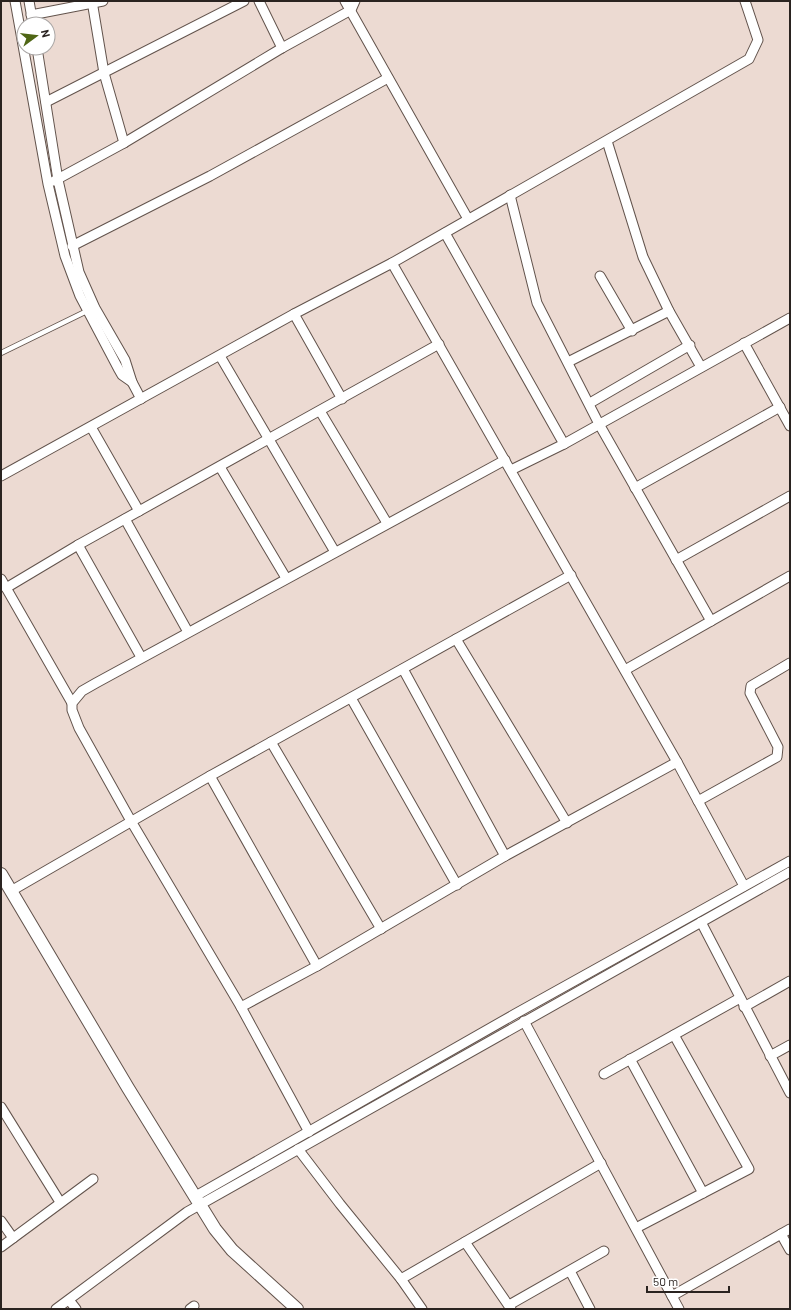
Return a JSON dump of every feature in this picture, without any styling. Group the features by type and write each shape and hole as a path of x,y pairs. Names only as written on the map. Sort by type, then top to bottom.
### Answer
{"street":[{"path":"15,1 48,184 70,271 87,311 118,368 122,375 132,382"},
{"path":"29,1 31,16"},
{"path":"46,16 103,1"},
{"path":"46,102 244,1"},
{"path":"259,1 282,48"},
{"path":"345,1 468,219"},
{"path":"48,184 58,180 124,143 282,48 350,10 354,1"},
{"path":"1,476 294,314 445,233 749,59 758,40 745,1"},
{"path":"92,3 104,73 124,143"},
{"path":"38,56 58,180 72,246 85,287 94,308 125,360 132,382 141,399"},
{"path":"72,246 210,176 388,78"},
{"path":"607,141 643,257 669,311 690,345 701,367"},
{"path":"510,195 537,303 590,403 599,424 711,621"},
{"path":"445,233 564,444"},
{"path":"392,262 678,762 744,886"},
{"path":"600,276 632,331"},
{"path":"568,362 669,311"},
{"path":"294,314 342,399"},
{"path":"511,470 564,444 790,318"},
{"path":"744,343 790,426"},
{"path":"6,588 78,545 439,344"},
{"path":"590,403 690,345"},
{"path":"220,356 270,439 334,552"},
{"path":"635,488 780,407"},
{"path":"320,411 387,524"},
{"path":"91,427 139,511"},
{"path":"72,703 82,691 141,657 505,460"},
{"path":"220,467 286,578"},
{"path":"676,560 790,496"},
{"path":"125,519 188,632"},
{"path":"78,545 141,657"},
{"path":"11,890 210,776 571,575"},
{"path":"625,670 790,576"},
{"path":"1,578 72,703 72,710 79,728 131,822 241,1007 309,1132"},
{"path":"456,639 567,823"},
{"path":"698,801 777,757 778,747 749,689 751,686 790,663"},
{"path":"403,669 505,856"},
{"path":"351,698 457,885"},
{"path":"271,742 381,929"},
{"path":"241,1007 317,966 505,856 678,762"},
{"path":"210,776 317,966"},
{"path":"56,1309 197,1201 309,1132 515,1014 790,861"},
{"path":"197,1201 298,1148 790,872"},
{"path":"1,875 215,1229 232,1250 297,1309"},
{"path":"701,922 790,1094"},
{"path":"744,1007 790,981"},
{"path":"604,1074 740,998"},
{"path":"524,1021 679,1309"},
{"path":"636,1228 749,1169 674,1035"},
{"path":"770,1056 790,1045"},
{"path":"630,1059 703,1193"},
{"path":"1,1107 60,1202"},
{"path":"298,1148 340,1204 401,1279 422,1309"},
{"path":"401,1279 601,1163"},
{"path":"1,1247 93,1179"},
{"path":"1,1221 13,1238"},
{"path":"672,1296 790,1229"},
{"path":"781,1234 790,1250"},
{"path":"465,1242 510,1307 604,1250"},
{"path":"570,1271 590,1309"},
{"path":"69,1300 76,1309"}],"lane":[{"path":"1,353 87,311"}]}
